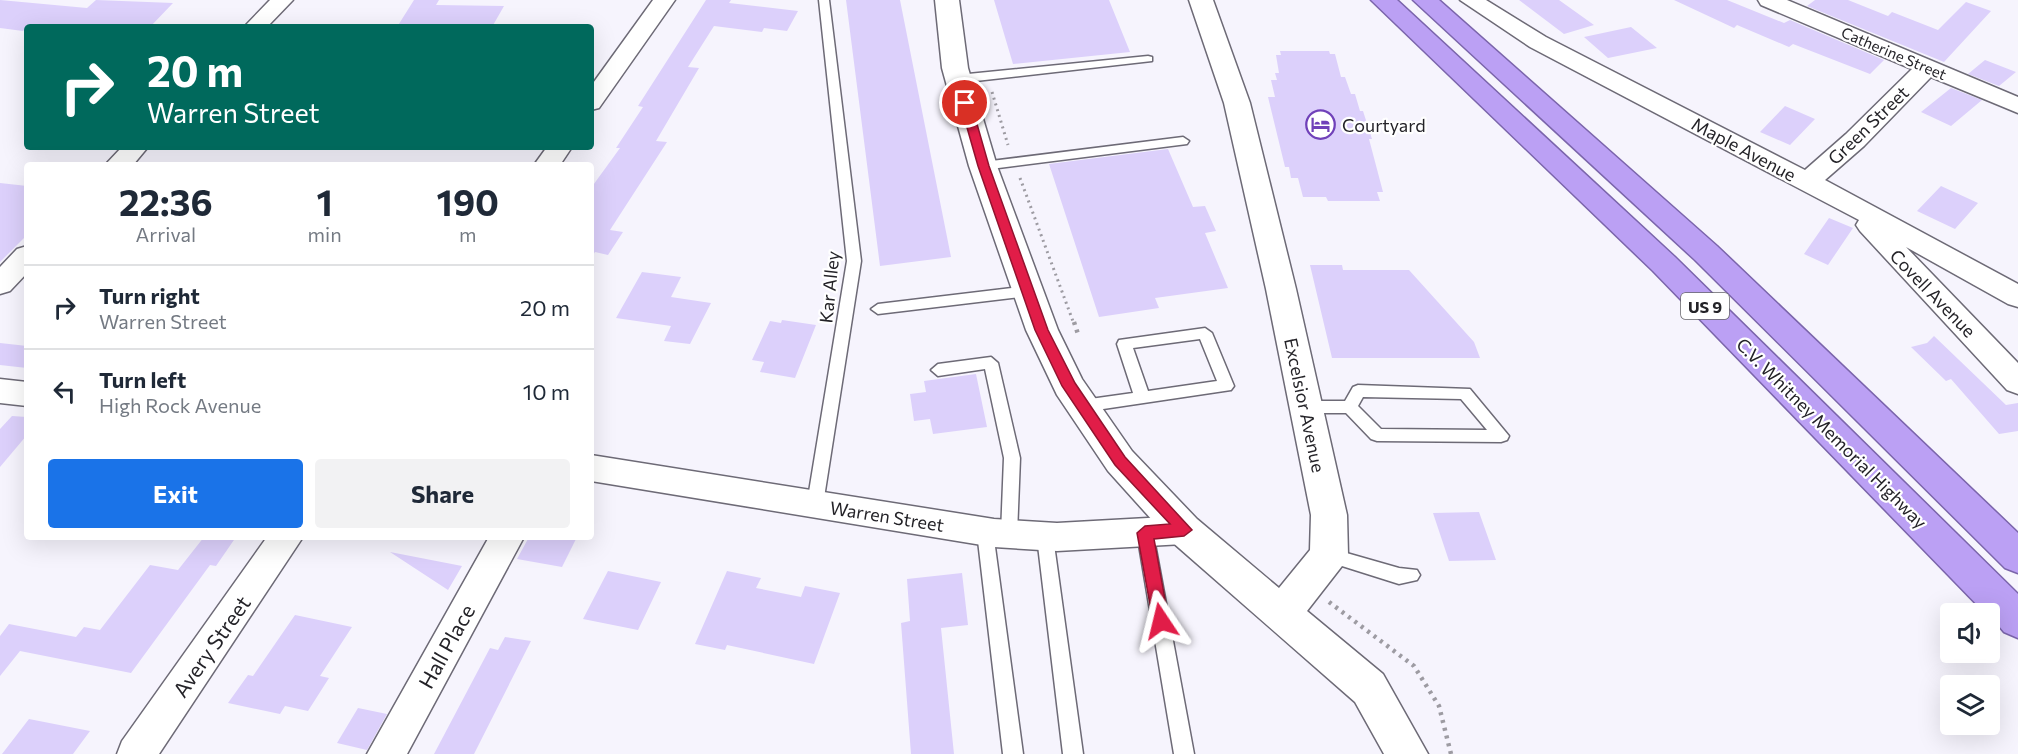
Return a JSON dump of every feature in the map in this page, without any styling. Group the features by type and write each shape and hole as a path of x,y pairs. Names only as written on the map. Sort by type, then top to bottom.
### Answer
{"highway":[{"name":"C.V. Whitney Memorial Highway","path":"1383,0 1664,264 2018,620"},
{"name":"US 9","path":"1425,0 1706,253 2018,557"}],"street":[{"path":"258,24 282,0"},
{"path":"594,99 664,0"},
{"path":"946,0 973,77 998,164 1028,291 1042,330 1069,386 1120,461 1184,530 1369,688 1407,754"},
{"name":"Excelsior Avenue","path":"1201,0 1237,103 1329,515 1329,555"},
{"name":"Maple Avenue","path":"1471,0 1538,42 1848,203 2018,297"},
{"name":"Catherine Street","path":"1769,0 2018,106"},
{"name":"Green Street","path":"1807,182 1855,140 1928,67"},
{"path":"121,162 133,150"},
{"name":"Covell Avenue","path":"1848,203 2018,382"},
{"path":"0,284 24,259"},
{"path":"0,392 24,394"},
{"name":"Warren Street","path":"594,468 997,533 1045,537 1184,530"},
{"name":"Avery Street","path":"136,754 284,540"},
{"name":"Hall Place","path":"386,754 505,540"},
{"path":"1282,613 1329,555"}],"lane":[{"name":"Kar Alley","path":"815,504 854,261 824,0"},
{"path":"973,77 1148,59"},
{"path":"998,164 1183,141"},
{"path":"878,309 1028,291"},
{"path":"1083,406 1142,398 1226,386 1205,333 1124,344 1142,398"},
{"path":"938,370 991,363 1012,458 997,533 1013,754"},
{"path":"1306,407 1350,406 1377,435 1501,436 1465,393 1358,391 1350,406"},
{"path":"1145,533 1184,754"},
{"path":"1045,537 1073,754"},
{"path":"1329,555 1399,576 1412,575"}],"path":[{"path":"973,77 998,164 1080,339"},
{"path":"1331,603 1414,666 1439,706 1450,754"}],"building":[{"path":"0,0 87,8 96,0 173,3 153,24 24,24 23,31 0,28"},
{"path":"414,0 439,0 436,5 504,6 494,24 399,24"},
{"path":"706,0 731,0 729,3 798,11 787,31 764,28 762,32 714,26 688,67 699,68 656,141 667,142 610,230 623,232 608,255 594,254 594,184 620,148 616,148 643,107 638,106"},
{"path":"846,0 900,0 951,257 880,266"},
{"path":"994,0 1109,0 1130,52 1013,64"},
{"path":"1519,0 1559,0 1594,25 1564,34"},
{"path":"1674,0 1727,0 1784,23 1790,20 1884,60 1870,74 1793,44 1789,47 1737,25 1734,28"},
{"path":"1815,0 1848,0 1888,16 1892,12 1938,30 1966,2 1991,11 1944,62 1807,6"},
{"path":"1631,27 1657,48 1608,58 1584,37"},
{"name":"Courtyard","path":"1280,51 1329,51 1330,54 1335,54 1341,77 1345,77 1351,94 1355,94 1372,139 1369,139 1383,192 1377,192 1380,201 1328,201 1326,197 1303,197 1298,178 1291,178 1289,167 1285,167 1268,97 1275,97 1271,80 1277,80 1275,73 1279,73 1276,55 1281,55"},
{"path":"1985,60 2016,72 1999,86 1968,74"},
{"path":"1951,88 1982,100 1951,126 1921,112"},
{"path":"1785,106 1815,119 1790,145 1760,132"},
{"path":"1168,149 1193,207 1205,206 1216,231 1205,233 1228,288 1155,298 1159,308 1099,317 1049,164"},
{"path":"0,183 24,186 24,238 0,262"},
{"path":"1941,186 1978,203 1955,229 1917,211"},
{"path":"1829,218 1853,228 1828,265 1804,254"},
{"path":"1310,265 1342,265 1343,270 1409,270 1474,342 1480,358 1332,358"},
{"path":"642,272 681,277 671,297 711,303 690,344 664,341 671,326 616,318"},
{"path":"782,320 816,325 795,378 760,372 764,362 752,360 770,321 781,323"},
{"path":"1934,336 2006,405 2018,403 2018,431 1999,434 1951,379 1946,381 1911,347 1927,343"},
{"path":"0,343 24,346 24,368 0,365"},
{"path":"976,374 987,427 933,434 930,419 914,421 910,394 926,392 924,381"},
{"path":"12,416 24,417 24,439 0,467 0,429"},
{"path":"1479,512 1496,560 1449,561 1433,513"},
{"path":"202,540 234,540 216,566 210,565 131,673 20,651 0,676 0,636 9,624 76,637 84,627 100,630 150,565 178,570"},
{"path":"527,540 576,540 562,567 517,559"},
{"path":"390,552 462,566 448,590"},
{"path":"608,571 661,582 638,630 583,619"},
{"path":"727,571 761,578 756,588 801,597 805,586 840,593 814,664 727,645 725,650 695,644"},
{"path":"962,573 968,625 941,628 954,754 911,754 901,623 910,621 907,579"},
{"path":"295,615 352,627 320,676 329,678 308,711 285,706 280,714 228,703 248,675 253,676"},
{"path":"505,637 531,641 474,754 434,754 490,648 498,650"},
{"path":"358,708 387,714 367,750 337,743"},
{"path":"29,719 90,731 73,754 2,754"}],"place":[{"name":"Courtyard","path":"1321,125"}],"route":[{"path":"965,103 983,166 1042,330 1069,386 1120,461 1184,530 1145,533 1161,621"}]}
